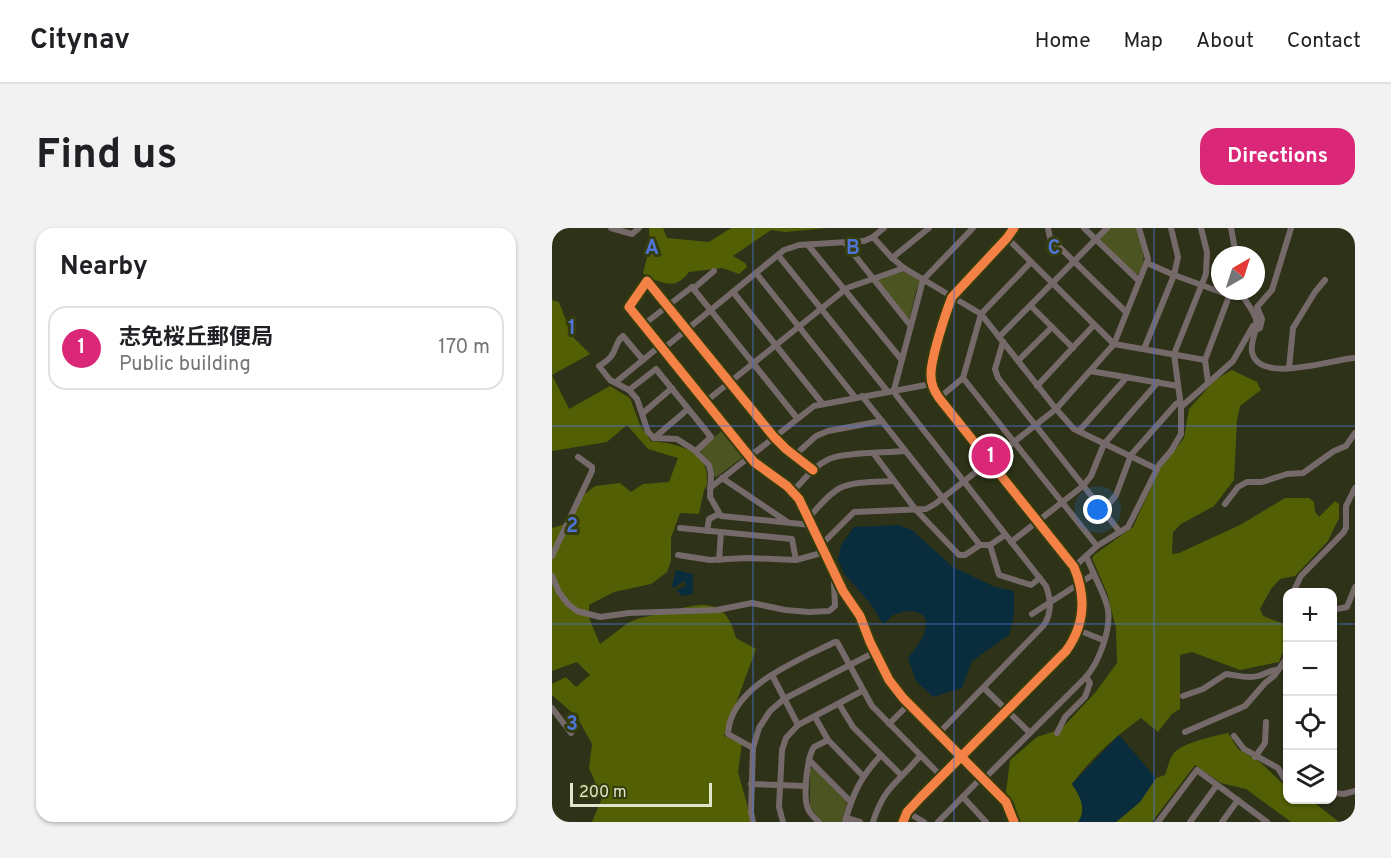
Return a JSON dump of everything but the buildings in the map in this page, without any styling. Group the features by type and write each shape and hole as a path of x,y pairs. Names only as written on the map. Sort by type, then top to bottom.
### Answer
{"street":[{"path":"611,228 632,234 639,228"},
{"path":"616,382 686,330 778,255 793,246 864,241 884,228"},
{"path":"892,258 929,228"},
{"path":"891,391 923,280 973,228"},
{"path":"903,822 908,812 942,776 1066,651 1078,630 1082,607 1080,583 1074,567 939,398 931,384 930,372 952,297 1014,228"},
{"path":"1048,228 1050,238 1126,312"},
{"path":"1084,228 1139,281"},
{"path":"1107,228 1030,306 1001,340 995,369 996,374 1035,426 1120,531"},
{"path":"678,555 719,560 747,558 796,560 823,548 854,512 926,509 942,498 1056,409 1114,344 1148,259 1139,228"},
{"path":"1144,350 1174,275 1178,257 1171,228"},
{"path":"1074,567 1097,546 1128,527 1157,469 1181,434 1181,405 1174,354 1208,266 1201,228"},
{"path":"1231,228 1234,246"},
{"path":"1254,331 1260,328 1262,319 1257,307 1272,290 1291,228"},
{"path":"873,237 904,268 981,314 1066,422 1104,444 1157,469"},
{"path":"1007,238 1114,344 1206,360"},
{"path":"845,243 910,325"},
{"path":"808,245 901,359"},
{"path":"778,255 821,309 896,395 1046,586 1050,612 1044,625 939,734"},
{"path":"939,398 963,378 981,314 1031,262"},
{"path":"1147,263 1211,288"},
{"path":"705,402 845,290 855,284 904,268"},
{"path":"643,325 714,271"},
{"path":"756,273 799,327 882,421 980,545"},
{"path":"1289,368 1293,328 1325,280"},
{"path":"813,470 774,437 647,281 629,308 760,468 793,491 837,578 860,616 889,680 909,704 1006,802 1014,822"},
{"path":"693,289 797,418"},
{"path":"733,292 822,403"},
{"path":"1208,382 1206,360 1228,300"},
{"path":"1245,300 1256,320 1252,352 1258,362 1272,369 1320,365 1334,360 1355,358"},
{"path":"1030,306 1073,348"},
{"path":"1103,511 1116,495 1130,456 1176,404 1181,405 1233,361 1255,323"},
{"path":"1037,386 1094,325"},
{"path":"1018,361 1052,327"},
{"path":"643,360 623,336 617,340 614,352 599,366 610,380 629,390 637,399 648,432 654,438 677,440 696,451 709,465 710,497 721,516 788,523 810,521 830,495 839,488 848,485 894,481"},
{"path":"629,390 656,369 711,437 696,451"},
{"path":"1090,371 1178,386"},
{"path":"1079,431 1127,377"},
{"path":"963,378 1097,546"},
{"path":"1011,542 1083,486 1091,476 1104,444 1158,382"},
{"path":"709,488 810,407 931,384"},
{"path":"643,413 672,388"},
{"path":"654,438 688,409"},
{"path":"794,456 816,436 828,431 882,421"},
{"path":"1225,504 1238,487 1247,482 1262,482 1287,474 1303,473 1334,451 1346,446 1355,433"},
{"path":"793,491 813,470 830,459 905,451"},
{"path":"874,454 916,510 959,555 965,555 980,545 990,545 1005,535"},
{"path":"552,556 592,471 592,467 578,457"},
{"path":"722,478 788,523"},
{"path":"1295,588 1301,576 1343,533 1346,528 1347,506 1355,488"},
{"path":"707,531 709,519 719,514"},
{"path":"680,528 792,539 796,560"},
{"path":"719,560 722,532"},
{"path":"990,545 999,575 1031,585 1040,578"},
{"path":"938,822 1093,668 1103,640 1108,610 1086,556"},
{"path":"1032,614 1094,574"},
{"path":"552,576 568,604 577,611 600,617 629,613 717,610 752,603 793,610 829,611 835,606 834,583 837,578"},
{"path":"1347,607 1355,588"},
{"path":"1337,609 1347,607 1355,611"},
{"path":"1078,630 1103,640"},
{"path":"753,748 728,734 729,726 740,703 758,684 772,675 837,642 872,706 942,776"},
{"path":"753,822 751,784 753,748 764,719 784,699 875,652"},
{"path":"1185,732 1245,706 1265,683 1275,676 1283,662"},
{"path":"1183,696 1203,689 1226,674 1257,676 1278,670"},
{"path":"772,675 798,725"},
{"path":"1057,733 1065,717 1084,697 1090,682 1086,677"},
{"path":"984,688 1030,733"},
{"path":"783,822 779,807 782,750 786,738 798,725 862,691"},
{"path":"839,704 853,727 901,775"},
{"path":"889,724 909,704"},
{"path":"552,708 571,733"},
{"path":"815,717 828,740 863,776"},
{"path":"1255,757 1265,743 1266,722"},
{"path":"1234,736 1244,749 1278,768 1283,776"},
{"path":"819,822 808,811 809,760 814,747 828,740"},
{"path":"860,822 845,820 850,801 863,776 881,755"},
{"path":"873,822 882,798 920,756"},
{"path":"809,760 850,801"},
{"path":"1158,822 1197,770 1262,821"},
{"path":"751,784 807,786"},
{"path":"1190,822 1217,785"},
{"path":"1337,793 1355,791"},
{"path":"963,797 987,822"},
{"path":"1222,822 1238,800"},
{"path":"908,812 924,822"},
{"path":"975,822 981,816"}],"green space":[{"path":"649,228 663,228 667,238 709,242 731,228 828,228 785,232 771,230 733,256 745,263 747,267 739,274 722,268 689,272 678,282 670,284 655,280 643,273 650,246"},
{"path":"1109,228 1137,228 1144,260 1136,276 1100,239"},
{"path":"905,271 921,280 909,320 877,280"},
{"path":"552,300 559,302 572,336 590,354 552,375"},
{"path":"1232,370 1257,382 1261,390 1240,406 1237,420 1234,480 1214,506 1181,524 1173,532 1172,554 1179,553 1240,525 1285,498 1309,498 1314,502 1315,512 1319,517 1335,501 1339,504 1339,518 1328,541 1295,576 1280,579 1271,589 1260,609 1263,616 1283,624 1283,652 1279,662 1240,670 1192,652 1180,655 1180,709 1172,714 1158,732 1141,718 1087,765 1072,784 1081,798 1083,815 1078,822 1020,822 1014,803 1006,792 1010,760 1037,737 1061,729 1095,693 1117,663 1116,628 1107,593 1092,558 1133,527 1159,470 1184,438 1189,409 1215,380"},
{"path":"552,375 569,409 610,386 630,398 640,425 651,441 689,450 696,454 705,466 707,485 699,514 680,513 671,538 671,561 667,572 651,584 614,592 589,605 589,618 600,644 635,620 694,606 712,606 726,616 736,638 756,649 724,736 742,743 738,772 750,822 592,822 602,798 589,768 592,744 577,717 552,695 552,684 566,677 576,687 590,675 577,662 552,671 552,528 572,522 577,500 595,486 620,483 631,492 643,484 669,482 678,458 648,449 627,425 607,442 552,451"},
{"path":"724,429 742,452 743,457 715,478 711,463 701,452 702,448"},
{"path":"1228,733 1238,749 1260,762 1283,784 1283,804 1316,804 1339,822 1291,822 1246,789 1221,783 1195,765 1152,822 1116,822 1140,802 1156,778 1165,775 1174,753 1200,740"},
{"path":"813,768 847,803 842,822 823,822 810,808 810,769"}],"water":[{"path":"898,525 912,530 953,567 995,587 1014,591 1014,614 1009,635 972,661 962,688 933,697 916,681 908,658 924,633 926,624 923,615 914,612 898,613 883,624 870,603 845,575 838,560 841,545 854,527"},
{"path":"676,570 693,574 693,594 682,596 676,590 686,586 684,581 674,588 672,586"},
{"path":"1119,735 1156,778 1140,802 1116,822 1078,822 1082,807 1072,784"}],"cycle path":[{"path":"903,822 907,812 921,797 1066,651 1080,621 1082,599 1074,567 939,398 932,382 931,369 942,324 952,297 1014,228"},
{"path":"813,470 774,437 647,281 629,307 754,462 787,486 799,499 843,591 860,616 889,680 903,698 1006,802 1014,822"}],"place":[{"name":"志免桜丘郵便局","path":"991,456"}]}
